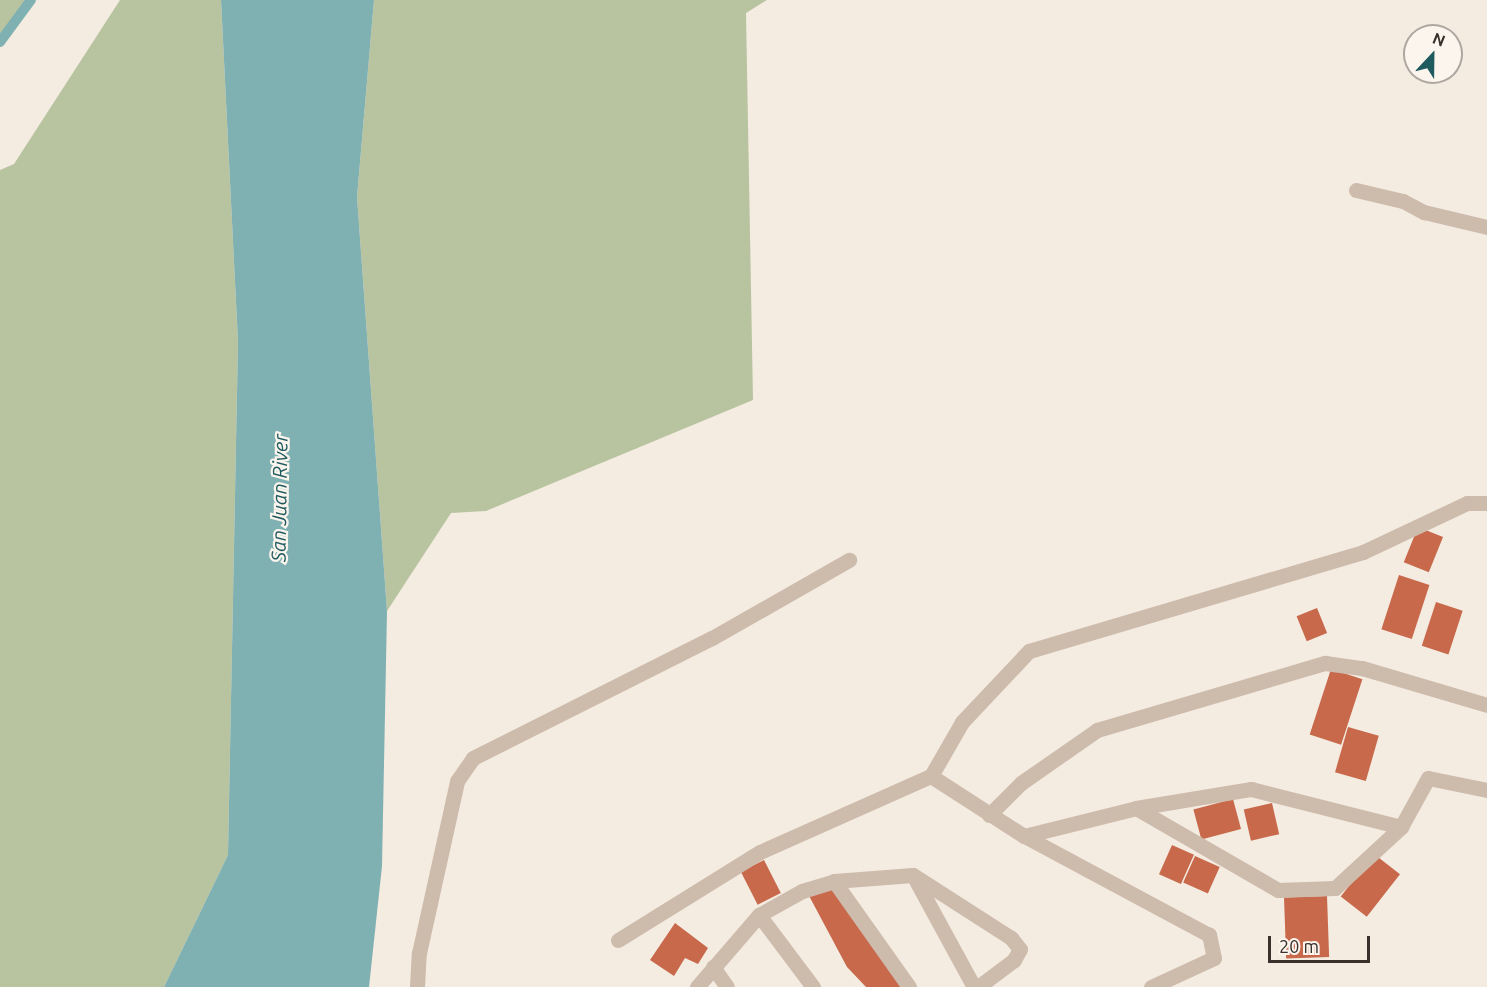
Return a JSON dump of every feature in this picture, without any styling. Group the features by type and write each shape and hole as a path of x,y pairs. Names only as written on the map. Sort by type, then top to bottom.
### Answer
{"street":[{"path":"1356,190 1403,201 1424,212 1487,227"},
{"path":"618,940 760,852 931,776 962,722 1029,651 1363,552 1467,503 1487,503"},
{"path":"417,987 419,953 454,791 457,781 472,758 712,638 849,560"},
{"path":"988,815 1021,783 1096,730 1325,663 1362,668 1487,705"},
{"path":"931,776 988,815 1024,836 1209,935 1214,958 1151,987"},
{"path":"1136,808 1278,890 1335,888 1401,827 1428,778 1487,790"},
{"path":"1024,836 1136,808 1251,789 1401,827"},
{"path":"697,987 759,915 802,891 834,881 913,875 1011,938 1020,949 1014,960 976,987 913,875"},
{"path":"834,881 909,987"},
{"path":"759,915 813,987"},
{"path":"713,968 727,987"}],"green space":[{"path":"0,0 31,0 0,42"},
{"path":"120,0 221,0 238,342 228,855 164,987 0,987 0,170 14,164"},
{"path":"374,0 767,0 746,13 753,400 486,511 451,513 387,611 357,197"}],"water":[{"name":"San Juan River","path":"221,0 374,0 357,197 387,611 382,866 369,987 164,987 228,855 238,342"}],"building":[{"path":"1418,527 1443,537 1429,572 1404,562"},
{"path":"1399,575 1429,585 1412,639 1381,629"},
{"path":"1436,602 1463,611 1448,654 1422,646"},
{"path":"1317,608 1327,633 1307,641 1297,616"},
{"path":"1331,669 1362,679 1341,745 1310,735"},
{"path":"1348,727 1379,736 1366,781 1335,772"},
{"path":"1233,799 1241,829 1201,840 1193,810"},
{"path":"1272,803 1279,834 1251,841 1244,810"},
{"path":"1172,845 1194,855 1181,884 1159,874"},
{"path":"1374,854 1400,874 1367,917 1341,897"},
{"path":"1195,856 1220,867 1208,893 1183,882"},
{"path":"764,860 781,893 758,905 741,872"},
{"path":"832,888 907,987 866,987 847,967 807,892"},
{"path":"1327,896 1329,957 1286,958 1284,898"},
{"path":"675,923 708,948 698,964 685,958 674,976 650,960"}],"waterway":[{"path":"0,42 31,0"}]}
